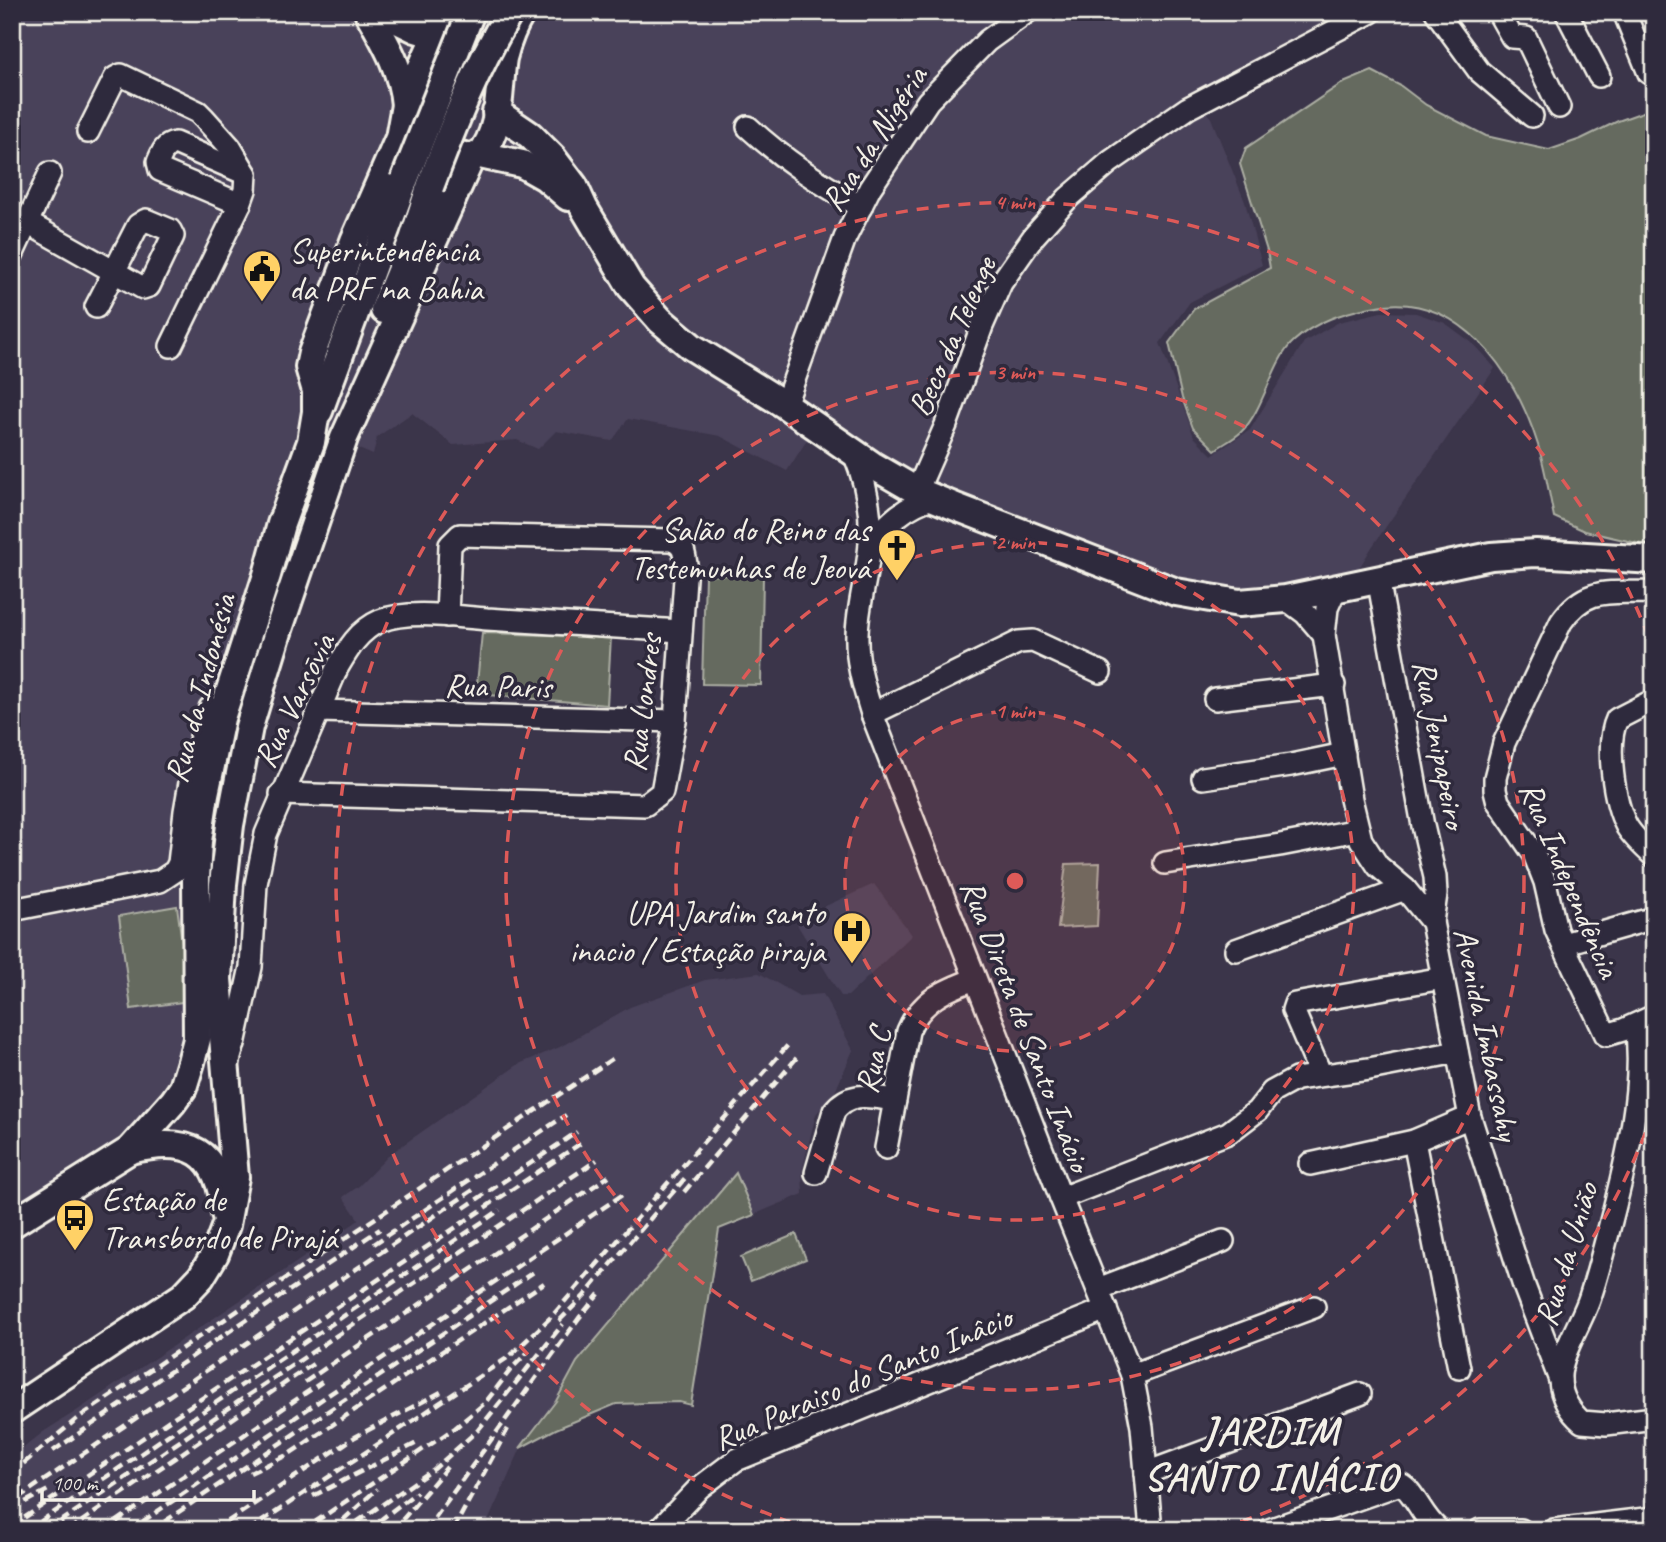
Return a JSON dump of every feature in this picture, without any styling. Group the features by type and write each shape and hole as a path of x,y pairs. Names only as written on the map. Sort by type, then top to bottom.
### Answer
{"main road":[{"name":"Rua da Indonésia","path":"368,12 396,64 404,90 405,108 415,129 431,145 441,151 533,169 583,208"},
{"path":"381,12 416,29 444,25 472,36 494,55 501,76"},
{"path":"316,420 404,181 471,12"},
{"path":"344,438 348,409 360,373 430,187 476,74 510,12"},
{"path":"344,438 467,167 490,137 508,42 522,12"},
{"name":"Rua da Indonésia","path":"12,1224 130,1150 156,1123 183,1088 197,1039 198,841 221,718 281,524 311,442 316,420 316,391 309,367 312,353 354,241 399,138 405,108 444,25"},
{"path":"496,112 517,124 547,152 573,187 631,287 660,320 692,347 785,405 853,453 925,494 1176,592 1240,603 1286,599 1491,556 1536,552 1654,560"},
{"name":"Rua da Indonésia","path":"12,1410 183,1296 201,1277 226,1225 235,1177 218,979 223,884 234,794 260,688 344,438"},
{"path":"130,1150 156,1144 178,1144 197,1150 220,1184 226,1225"}],"street":[{"name":"Rua da Nigéria","path":"785,405 845,238 870,188 928,101 986,41 1027,12"},
{"name":"Beco da Telenge","path":"925,494 946,425 982,326 1001,283 1034,236 1068,198 1110,162 1188,108 1371,12"},
{"path":"1436,12 1479,71 1532,116"},
{"path":"1498,12 1512,37 1526,38 1559,107"},
{"path":"1566,12 1599,76"},
{"path":"1624,12 1648,73"},
{"path":"88,131 115,78 121,75 198,112 230,147 246,174 245,190 240,204 171,346"},
{"path":"748,127 774,152 806,175 861,207"},
{"path":"240,204 160,170 158,162 164,148 175,143 246,174"},
{"path":"12,255 50,173"},
{"path":"26,222 115,273 96,307"},
{"name":"Rua Direta de Santo Inácio","path":"853,453 860,468 867,499 870,544 859,606 857,637 863,687 1060,1198 1132,1375 1140,1415 1151,1530"},
{"path":"870,544 925,494"},
{"name":"Rua Londres","path":"281,794 645,805 662,792 675,720 681,631 685,564 684,550 678,542 460,535 450,545 447,617"},
{"name":"Rua Jenipapeiro","path":"1378,578 1423,826 1435,877 1436,894 1432,922"},
{"name":"Avenida Imbassahy","path":"1336,588 1327,608 1324,635 1358,830 1368,854 1405,888 1432,922 1470,1117 1524,1286 1560,1380"},
{"name":"Rua Independência","path":"1645,1021 1605,1035 1556,930 1545,882 1534,854 1498,802 1495,790 1498,761 1504,743 1561,622 1571,607 1583,598 1595,594 1654,592"},
{"path":"1286,599 1305,613 1324,635"},
{"name":"Rua Varsōvia","path":"226,1070 251,967 260,856 266,834 337,668 351,644 364,631 379,621 397,616 681,631"},
{"path":"872,714 1020,642 1033,641 1100,673"},
{"path":"1215,699 1334,685"},
{"path":"1654,700 1617,719 1612,740 1612,763 1620,810 1626,824 1654,856"},
{"path":"12,910 160,881 174,871 178,863 194,760 210,708"},
{"name":"Rua Paris","path":"319,711 675,720"},
{"path":"1203,778 1292,765 1344,754"},
{"path":"1165,863 1358,830"},
{"path":"1236,950 1405,888"},
{"path":"1563,944 1654,918"},
{"name":"Rua C","path":"886,1148 908,1031 913,1020 920,1010 940,993 975,978"},
{"path":"1321,1075 1293,1013 1295,1004 1443,978"},
{"name":"Rua da União","path":"1645,1021 1629,1147 1600,1266 1590,1299 1566,1356 1560,1380 1568,1406 1582,1422 1606,1423 1654,1418"},
{"path":"1060,1198 1214,1139 1245,1122 1272,1092 1283,1084 1457,1052"},
{"path":"816,1173 834,1111 840,1103 856,1096 895,1100"},
{"path":"1310,1164 1414,1141 1470,1117"},
{"path":"1414,1141 1459,1368"},
{"name":"Rua Paraiso do Santo Inâcio","path":"659,1530 699,1488 736,1460 1102,1299 1223,1241"},
{"path":"1132,1375 1314,1307"},
{"path":"1146,1473 1360,1395"},
{"path":"1274,1529 1384,1488 1405,1485 1421,1512 1439,1530"},
{"path":"1554,1530 1654,1518"},
{"path":"1480,1530 1521,1530"}],"shaded area":[{"path":"12,12 1353,12 1198,96 1211,118 1245,202 1262,265 1190,302 1160,343 1194,437 1212,455 1250,430 1304,342 1339,322 1381,312 1416,313 1445,323 1471,342 1495,368 1356,573 1324,582 1216,590 1193,589 1108,550 984,506 915,477 821,418 787,471 720,436 628,419 612,441 556,431 538,449 517,440 453,445 412,413 377,437 373,455 326,435 260,580 227,668 184,1050 166,1092 100,1156 17,1209 12,1199"},
{"name":"UPA Jardim santo inacio / Estação piraja","path":"874,884 912,935 848,996 841,996 798,926 797,919"},
{"path":"759,973 799,996 823,994 853,1050 835,1092 816,1114 802,1171 803,1194 719,1229 691,1405 679,1402 616,1404 556,1429 521,1448 484,1530 12,1530 12,1459 20,1451 43,1432 359,1220 343,1197 359,1186 390,1154 519,1064 560,1047 630,1007 705,980"}],"green space":[{"path":"1372,71 1401,86 1426,105 1486,136 1549,150 1654,108 1654,547 1585,531 1554,517 1538,445 1514,390 1498,364 1478,341 1456,323 1431,310 1402,304 1371,307 1321,323 1302,334 1286,350 1256,412 1238,435 1215,450 1193,428 1182,398 1169,343 1194,309 1270,268 1240,164 1246,148 1341,84"},
{"path":"705,575 763,576 761,685 702,684"},
{"path":"482,633 611,637 607,705 476,694"},
{"path":"1100,863 1097,926 1058,928 1066,864"},
{"path":"177,906 190,1001 131,1009 119,916"},
{"path":"736,1173 754,1215 719,1229 691,1405 679,1402 616,1404 556,1429 520,1448 556,1401 577,1362"},
{"path":"796,1234 806,1259 751,1281 741,1257"}],"railway":[{"path":"249,1530 510,1356 552,1316 788,1045"},
{"path":"684,1192 799,1055"},
{"path":"12,1473 78,1418 615,1057"},
{"path":"374,1244 566,1115"},
{"path":"464,1208 577,1132"},
{"path":"12,1526 584,1141"},
{"path":"48,1530 597,1160"},
{"path":"305,1382 609,1176"},
{"path":"559,1321 584,1296 686,1177"},
{"path":"18,1498 473,1190"},
{"path":"130,1530 622,1195"},
{"path":"28,1530 500,1210"},
{"path":"53,1451 380,1229"},
{"path":"152,1530 535,1271"},
{"path":"250,1473 289,1454 544,1283"},
{"path":"426,1530 599,1294"},
{"path":"345,1530 434,1469 478,1430 563,1324"},
{"path":"303,1530 455,1428 485,1403 527,1353"},
{"path":"69,1530 316,1362"},
{"path":"104,1530 322,1382"},
{"path":"215,1530 355,1437 443,1391"},
{"path":"453,1530 510,1425"},
{"path":"313,1496 419,1442"},
{"path":"391,1530 447,1467"},
{"path":"12,1509 50,1489"},
{"path":"332,1530 377,1489"},
{"path":"367,1530 417,1492"}],"place":[{"name":"Superintendência da PRF na Bahia","path":"262,303"},
{"name":"Salão do Reino das Testemunhas de Jeová","path":"897,582"},
{"name":"UPA Jardim santo inacio / Estação piraja","path":"852,965"},
{"name":"Estação de Transbordo de Pirajá","path":"75,1252"}],"district":[{"name":"JARDIM SANTO INÁCIO","path":"1271,1453"}]}
